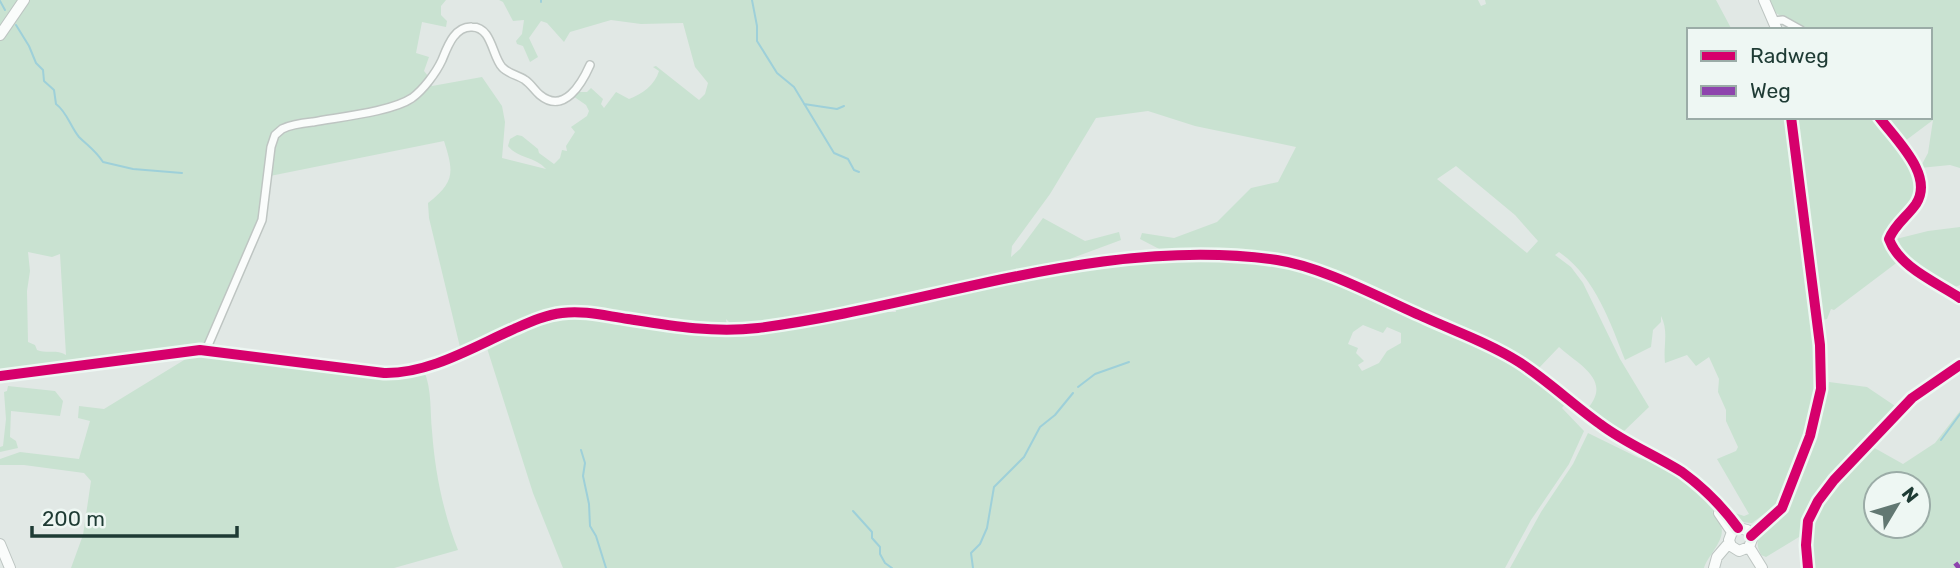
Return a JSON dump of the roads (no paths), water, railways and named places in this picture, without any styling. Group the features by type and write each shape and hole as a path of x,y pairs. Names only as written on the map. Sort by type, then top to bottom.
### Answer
{"main road":[{"path":"0,35 24,0"},
{"path":"1763,0 1775,26"},
{"path":"1716,568 1717,557 1784,501 1812,428 1818,403 1822,370 1791,119"},
{"path":"0,376 142,356 206,351 384,373 405,373 427,367 538,319 561,313 590,313 693,329 734,330 792,322 1089,264 1154,256 1237,256 1305,267 1500,351 1527,368 1601,425 1674,468 1701,489 1762,568"},
{"path":"1740,539 1755,568"},
{"path":"0,544 10,568"}],"street":[{"path":"1775,26 1783,20 1797,28"},
{"path":"206,351 262,220 271,143 282,129 388,107 407,100 419,92 442,60 445,47 458,32 471,27 481,30 489,40 504,70 525,80 548,100 559,101 572,94 580,86 590,65"},
{"path":"1880,119 1915,166 1921,188 1917,202 1892,230 1889,239 1893,250 1901,259 1960,298"},
{"path":"1808,568 1805,545 1808,521 1818,501 1834,480 1912,398 1960,365"}],"waterway":[{"path":"752,0 757,41 777,73 794,87 834,153 848,159 854,170 859,172"},
{"path":"0,1 5,10"},
{"path":"16,25 36,63 43,70 44,81 54,90 56,104 79,137 103,162 133,169 182,173"},
{"path":"804,104 837,109 844,106"},
{"path":"1078,387 1095,374 1129,362"},
{"path":"973,568 971,553 980,544 987,528 994,487 1024,457 1040,427 1055,415 1073,393"},
{"path":"1941,440 1960,414"},
{"path":"581,450 585,463 583,476 590,526 606,568"},
{"path":"853,511 872,532 872,538 880,547 880,554 892,568"}]}
